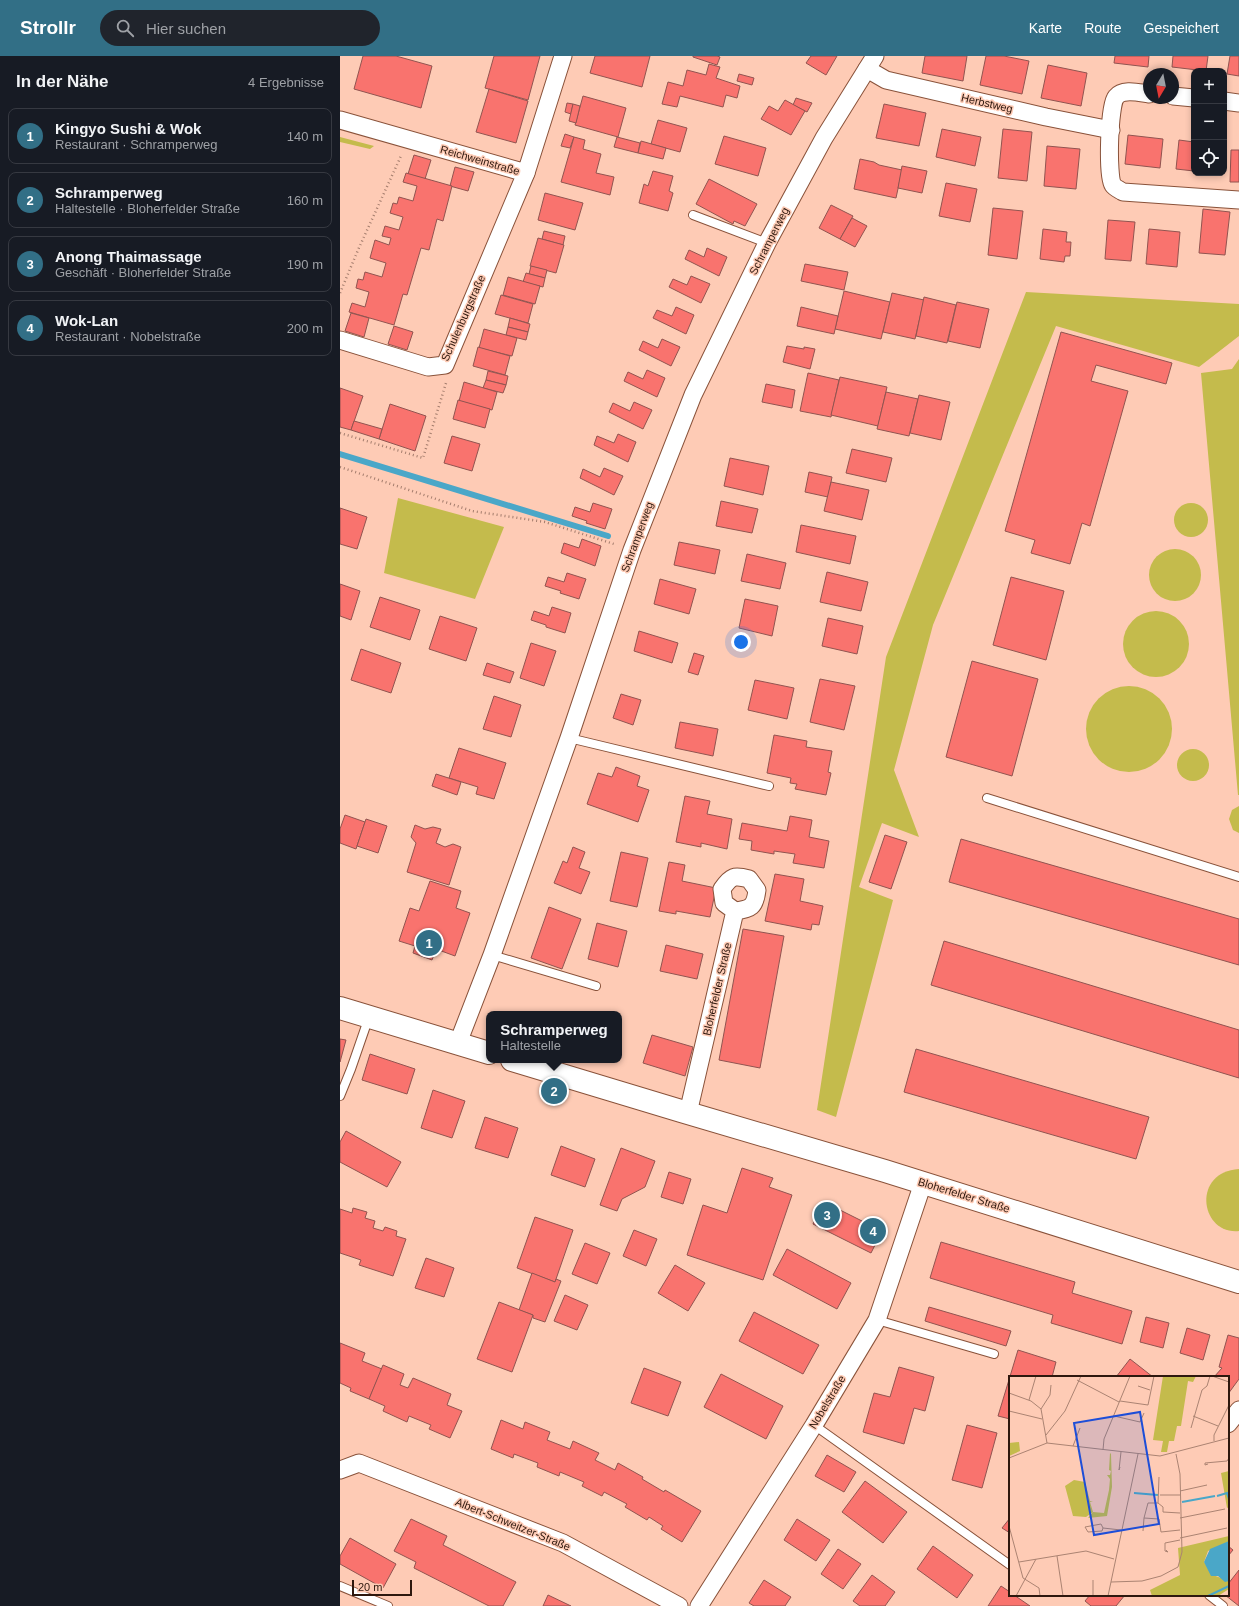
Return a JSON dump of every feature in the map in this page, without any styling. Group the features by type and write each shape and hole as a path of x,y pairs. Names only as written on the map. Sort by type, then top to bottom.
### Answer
{"street":[{"name":"Reichweinstraße","path":"340,120 526,173 563,56"},
{"name":"Herbstweg","path":"871,62 886,80 1046,117 1110,130"},
{"name":"Schramperweg","path":"458,1043 492,954 569,738 632,550 693,395 767,243 824,138 871,62"},
{"path":"1143,93 1128,92 1122,93 1116,97 1110,130 1109,174 1113,186 1123,192 1239,200"},
{"path":"1179,97 1191,98"},
{"path":"1227,101 1239,103"},
{"name":"Schulenburgstraße","path":"340,340 428,367 444,365 526,173"},
{"name":"Bloherfelder Straße","path":"688,1113 735,910"},
{"path":"340,1008 486,1052"},
{"name":"Bloherfelder Straße","path":"522,1063 923,1183 1239,1282"},
{"name":"Nobelstraße","path":"699,1606 814,1425 877,1320 923,1183"},
{"path":"1229,1423 1239,1410"},
{"name":"Albert-Schweitzer-Straße","path":"340,1470 359,1463 563,1543 679,1606"}],"lane":[{"path":"693,215 767,243"},
{"path":"569,738 769,786"},
{"path":"987,798 1239,877"},
{"path":"492,954 596,986"},
{"path":"340,1096 370,1017"},
{"path":"877,1320 994,1354"},
{"path":"814,1425 1009,1564"},
{"path":"340,1586 388,1606"},
{"path":"1210,1596 1222,1606"}],"path":[{"path":"340,293 409,139"},
{"path":"340,433 423,458 446,381 444,365"},
{"path":"340,467 472,511 545,522 632,550"}],"shaded area":[{"path":"340,137 374,146 370,149 340,142"},
{"path":"1026,292 1239,304 1239,336 1199,367 1056,326 933,625 894,770 919,837 882,823 859,887 893,900 836,1117 817,1110 886,657"},
{"path":"1239,359 1238,795 1201,373 1232,369"},
{"path":"398,498 504,527 475,599 384,573"},
{"path":"1188,503 1194,503 1198,504 1205,510 1208,520 1207,527 1201,534 1194,537 1188,537 1184,536 1177,530 1174,523 1174,517 1175,513 1181,506"},
{"path":"1170,549 1180,549 1194,556 1201,570 1201,580 1194,594 1180,601 1170,601 1160,597 1153,590 1149,580 1149,570 1153,560 1160,553"},
{"path":"1156,611 1169,614 1179,621 1186,631 1189,644 1186,657 1179,667 1169,674 1156,677 1143,674 1133,667 1126,657 1123,644 1126,631 1133,621 1143,614"},
{"path":"1129,686 1137,687 1153,693 1165,705 1171,721 1171,737 1165,753 1153,765 1137,771 1129,772 1121,771 1105,765 1093,753 1087,737 1086,729 1087,721 1093,705 1105,693 1121,687"},
{"path":"1190,749 1196,749 1206,756 1209,765 1208,771 1202,778 1196,781 1190,781 1180,774 1177,768 1177,762 1184,752"},
{"path":"1239,806 1239,833 1233,830 1229,819 1232,810"},
{"path":"1239,1169 1239,1231 1226,1230 1216,1223 1209,1214 1206,1203 1208,1191 1213,1181 1224,1173"}],"building":[{"path":"363,56 396,56 432,66 421,108 354,89"},
{"path":"494,56 540,56 528,100 485,88"},
{"path":"595,56 650,56 642,87 590,73"},
{"path":"693,56 717,56 720,57 717,65"},
{"path":"811,56 837,56 826,75 806,63"},
{"path":"925,56 967,56 963,81 922,73"},
{"path":"986,56 1004,56 1029,61 1022,94 980,85"},
{"path":"1115,56 1149,56 1148,67 1114,63"},
{"path":"1173,56 1208,56 1206,68 1191,68 1191,69 1172,67"},
{"path":"1230,56 1239,56 1239,76 1227,74"},
{"path":"709,64 720,67 716,78 740,86 737,98 726,95 723,107 680,96 677,107 662,104 668,82 683,86 687,70 706,75"},
{"path":"1048,65 1087,73 1081,106 1041,98"},
{"path":"739,74 754,78 752,85 737,81"},
{"path":"489,89 528,101 516,143 476,132"},
{"path":"583,96 626,108 618,137 575,125"},
{"path":"796,98 812,103 807,112 793,105"},
{"path":"785,100 805,111 791,135 761,119 769,106 778,111"},
{"path":"567,103 573,104 571,114 565,112"},
{"path":"573,104 580,106 576,123 569,121"},
{"path":"884,104 926,113 919,146 876,138"},
{"path":"658,120 687,128 680,152 651,144"},
{"path":"942,129 981,137 975,166 936,157"},
{"path":"1003,129 1032,132 1027,181 998,178"},
{"path":"565,134 574,137 570,148 561,146"},
{"path":"1128,135 1163,139 1160,168 1125,164"},
{"path":"724,136 766,148 758,176 715,164"},
{"path":"574,137 585,140 583,149 601,154 596,173 614,177 610,195 561,182"},
{"path":"617,137 640,143 638,153 614,147"},
{"path":"1179,140 1191,142 1191,171 1176,169"},
{"path":"641,141 666,148 663,159 638,153"},
{"path":"1047,146 1080,149 1076,189 1044,186"},
{"path":"1231,150 1239,150 1239,182 1230,182"},
{"path":"414,155 431,160 425,179 408,174"},
{"path":"860,159 902,170 896,198 854,189"},
{"path":"902,166 927,171 922,193 898,188"},
{"path":"455,167 474,172 468,191 450,186"},
{"path":"653,171 673,176 669,191 673,193 668,211 639,203 644,184 648,186"},
{"path":"406,173 452,186 443,221 437,219 429,250 421,248 407,295 403,294 394,325 349,312 352,303 365,307 369,292 356,288 358,279 363,280 365,272 382,277 386,263 370,258 375,240 389,245 391,238 382,236 385,226 399,230 403,217 390,213 393,203 397,204 399,197 413,201 417,186 403,182"},
{"path":"709,179 757,204 745,226 734,221 733,224 696,204"},
{"path":"946,183 977,189 970,222 939,216"},
{"path":"545,193 583,203 575,230 538,220"},
{"path":"831,205 853,216 840,239 819,228"},
{"path":"993,208 1023,211 1017,259 988,255"},
{"path":"1203,209 1230,212 1225,255 1199,253"},
{"path":"852,218 867,226 855,247 840,239"},
{"path":"1108,220 1135,222 1131,261 1105,259"},
{"path":"1043,229 1067,232 1066,242 1071,242 1070,256 1065,256 1064,262 1040,259"},
{"path":"1149,229 1180,232 1177,267 1146,264"},
{"path":"544,231 565,236 563,245 542,239"},
{"path":"538,238 564,245 556,273 530,266"},
{"path":"707,248 727,257 719,276 685,259 689,250 704,257"},
{"path":"805,264 848,272 844,290 801,281"},
{"path":"531,266 547,270 545,278 529,274"},
{"path":"526,273 545,278 543,287 523,282"},
{"path":"691,276 710,284 701,303 669,287 673,279 687,285"},
{"path":"508,277 540,286 535,304 503,295"},
{"path":"844,291 890,302 881,339 835,329"},
{"path":"892,293 924,300 915,339 883,332"},
{"path":"501,295 533,304 528,323 495,314"},
{"path":"924,297 956,305 947,343 916,336"},
{"path":"957,302 989,309 980,348 948,341"},
{"path":"676,307 694,315 686,334 653,318 657,310 672,316"},
{"path":"801,307 838,316 834,334 797,326"},
{"path":"351,313 369,318 364,337 345,331"},
{"path":"510,318 530,324 528,332 508,327"},
{"path":"394,326 413,332 407,350 388,344"},
{"path":"508,327 528,332 526,340 506,335"},
{"path":"484,329 517,338 512,356 479,348"},
{"path":"1061,332 1172,363 1166,384 1096,365 1091,381 1128,391 1090,526 1082,523 1070,564 1031,553 1035,540 1005,531"},
{"path":"662,339 680,347 671,366 639,350 643,341 658,348"},
{"path":"787,346 815,349 810,369 783,362"},
{"path":"478,347 510,356 505,375 473,366"},
{"path":"647,370 665,378 657,397 624,381 628,372 643,379"},
{"path":"488,371 508,376 506,385 486,380"},
{"path":"808,373 839,380 831,417 800,411"},
{"path":"840,377 887,387 878,426 831,415"},
{"path":"486,380 506,385 503,393 483,388"},
{"path":"464,382 497,392 492,410 459,401"},
{"path":"766,384 795,390 792,408 762,402"},
{"path":"340,388 363,396 351,430 340,427"},
{"path":"886,392 918,399 909,436 877,429"},
{"path":"919,395 950,402 941,440 910,433"},
{"path":"458,400 490,409 485,428 453,419"},
{"path":"634,402 652,410 643,429 609,412 613,403 630,411"},
{"path":"390,404 426,416 415,451 379,439"},
{"path":"354,421 382,429 379,439 351,430"},
{"path":"618,434 636,442 628,462 594,445 597,436 614,443"},
{"path":"452,436 480,444 472,471 444,463"},
{"path":"852,449 892,458 886,482 846,473"},
{"path":"730,458 769,466 763,495 724,486"},
{"path":"604,468 623,476 614,495 580,478 583,469 600,477"},
{"path":"809,472 832,477 828,497 805,492"},
{"path":"831,482 869,490 862,520 824,511"},
{"path":"721,501 758,509 752,533 716,526"},
{"path":"593,503 612,509 605,529 586,523 587,521 572,516 575,507 590,512"},
{"path":"340,508 367,517 357,549 340,544"},
{"path":"801,525 856,536 850,564 796,552"},
{"path":"582,539 601,546 595,566 561,553 564,543 579,548"},
{"path":"679,542 720,550 715,574 674,565"},
{"path":"747,554 786,563 780,589 741,581"},
{"path":"827,572 868,582 861,611 820,602"},
{"path":"567,573 586,579 579,599 545,586 548,577 564,582"},
{"path":"1011,577 1064,591 1046,660 993,645"},
{"path":"660,579 696,589 689,614 654,604"},
{"path":"340,584 360,591 351,620 340,616"},
{"path":"380,597 420,610 410,640 370,627"},
{"path":"745,599 778,606 772,636 739,628"},
{"path":"552,607 571,613 565,633 531,620 534,611 549,616"},
{"path":"440,616 477,628 466,661 429,649"},
{"path":"828,618 863,626 857,654 822,646"},
{"path":"639,631 678,643 672,663 634,651"},
{"path":"531,643 556,651 544,686 520,678"},
{"path":"361,649 401,663 391,693 351,680"},
{"path":"694,653 704,656 698,675 688,672"},
{"path":"972,661 1038,679 1012,776 946,757"},
{"path":"487,663 514,672 510,683 483,675"},
{"path":"820,679 855,686 844,730 810,722"},
{"path":"755,680 794,688 787,719 748,710"},
{"path":"621,694 641,700 633,725 613,718"},
{"path":"494,696 521,705 511,737 483,729"},
{"path":"680,722 718,729 713,756 675,748"},
{"path":"774,735 807,741 806,747 832,751 828,772 831,773 826,795 795,789 797,784 790,783 791,778 767,773"},
{"path":"459,748 506,763 494,799 476,794 478,787 449,778"},
{"path":"616,767 640,776 637,786 649,790 638,822 587,804 598,773 612,777"},
{"path":"436,774 461,782 457,795 432,786"},
{"path":"685,796 710,801 707,814 732,819 727,849 701,843 701,847 676,842"},
{"path":"345,815 365,822 356,849 340,843 340,829"},
{"path":"790,816 812,820 809,837 829,841 824,868 793,863 795,854 774,851 774,854 751,850 752,841 739,839 742,823 787,831"},
{"path":"366,819 387,826 378,853 357,846"},
{"path":"415,825 425,829 433,827 441,829 436,843 445,847 453,844 461,847 449,885 407,872 416,843 411,837"},
{"path":"885,835 907,842 891,889 869,882"},
{"path":"961,839 1239,919 1239,965 949,882"},
{"path":"573,847 585,852 579,868 590,872 581,894 554,883 563,861 567,863"},
{"path":"621,852 648,858 637,907 610,901"},
{"path":"669,862 685,865 682,881 716,888 710,917 676,911 676,914 659,911"},
{"path":"775,874 804,879 800,901 823,906 819,925 812,924 811,930 765,921"},
{"path":"430,881 461,891 456,908 470,913 455,956 436,949 432,960 413,953 415,946 399,941 410,908 419,911"},
{"path":"549,907 581,919 562,969 531,958"},
{"path":"597,923 627,931 618,967 588,959"},
{"path":"743,929 784,936 760,1068 719,1060"},
{"path":"944,941 1239,1030 1239,1078 931,985"},
{"path":"666,945 703,954 697,979 660,971"},
{"path":"652,1035 693,1047 685,1076 643,1063"},
{"path":"340,1039 346,1040 340,1062"},
{"path":"916,1049 1149,1117 1136,1159 904,1092"},
{"path":"370,1054 415,1069 407,1094 362,1080"},
{"path":"433,1090 465,1101 452,1138 421,1128"},
{"path":"485,1117 518,1128 508,1158 475,1148"},
{"path":"346,1131 401,1162 387,1187 340,1162 340,1142"},
{"path":"561,1146 595,1159 585,1187 551,1175"},
{"path":"621,1148 655,1161 645,1187 622,1199 617,1211 600,1205"},
{"path":"742,1168 773,1178 769,1187 792,1195 763,1280 687,1255 703,1205 727,1213"},
{"path":"669,1172 691,1179 683,1204 661,1197"},
{"path":"824,1202 882,1231 871,1253 813,1224"},
{"path":"353,1208 367,1212 365,1218 375,1221 373,1228 383,1231 385,1227 397,1231 396,1236 406,1239 393,1276 359,1265 361,1260 340,1253 340,1209 352,1213"},
{"path":"535,1217 573,1230 555,1282 517,1268"},
{"path":"634,1230 657,1239 646,1266 623,1256"},
{"path":"941,1242 1075,1282 1072,1293 1132,1311 1122,1344 1051,1323 1053,1315 930,1278"},
{"path":"585,1243 610,1253 597,1284 572,1274"},
{"path":"787,1249 851,1283 837,1309 773,1275"},
{"path":"426,1258 454,1268 444,1297 415,1288"},
{"path":"675,1265 705,1283 688,1311 658,1293"},
{"path":"532,1273 555,1282 556,1279 561,1281 545,1322 533,1318 533,1315 519,1310"},
{"path":"565,1295 588,1305 577,1330 554,1321"},
{"path":"499,1302 533,1315 512,1372 477,1359"},
{"path":"929,1307 1011,1331 1006,1346 925,1321"},
{"path":"754,1312 819,1345 803,1374 739,1341"},
{"path":"1146,1317 1169,1323 1163,1348 1140,1342"},
{"path":"1187,1328 1210,1335 1203,1360 1180,1353"},
{"path":"1228,1335 1239,1338 1239,1379 1229,1393 1229,1376 1215,1376 1222,1368 1219,1367"},
{"path":"340,1343 365,1353 362,1361 382,1369 369,1399 350,1391 351,1388 340,1383"},
{"path":"1018,1350 1056,1362 1052,1376 1010,1376"},
{"path":"1130,1359 1152,1376 1117,1376"},
{"path":"383,1365 404,1374 400,1385 408,1388 413,1378 451,1394 447,1405 462,1411 450,1438 429,1429 431,1425 409,1416 407,1422 383,1411 385,1406 369,1399"},
{"path":"899,1367 934,1377 925,1411 914,1408 904,1444 863,1432 874,1393 890,1397"},
{"path":"644,1368 681,1382 668,1416 631,1403"},
{"path":"721,1374 783,1406 766,1439 704,1407"},
{"path":"1009,1380 1009,1419 998,1416"},
{"path":"501,1420 523,1429 525,1422 550,1432 547,1440 570,1449 573,1441 599,1453 595,1460 615,1470 618,1463 643,1477 642,1479 664,1492 665,1490 701,1511 682,1542 661,1529 663,1526 649,1517 647,1520 625,1507 627,1504 604,1492 602,1496 582,1486 584,1482 560,1472 559,1476 537,1467 538,1463 514,1454 513,1458 491,1449"},
{"path":"967,1425 997,1433 982,1488 952,1480"},
{"path":"827,1455 856,1472 844,1492 815,1476"},
{"path":"865,1481 907,1512 883,1543 842,1512"},
{"path":"411,1519 447,1536 443,1545 516,1582 503,1606 489,1606 414,1568 416,1562 394,1551"},
{"path":"797,1519 830,1540 816,1561 784,1540"},
{"path":"1009,1519 1009,1532 1002,1528"},
{"path":"350,1538 396,1564 383,1588 340,1564 340,1556"},
{"path":"933,1546 973,1575 957,1598 917,1569"},
{"path":"1229,1547 1233,1550 1229,1555"},
{"path":"838,1549 861,1564 843,1589 821,1574"},
{"path":"1239,1570 1239,1606 1226,1596 1229,1596 1229,1583"},
{"path":"872,1575 895,1592 885,1606 860,1606 853,1601"},
{"path":"764,1580 791,1597 785,1606 754,1606 749,1603"},
{"path":"1001,1586 1009,1591 1009,1596 1015,1596 1030,1606 988,1606"},
{"path":"548,1595 571,1606 543,1606"},
{"path":"1089,1596 1124,1596 1116,1606 1091,1606 1085,1601"}],"waterway":[{"path":"340,454 608,536"}],"place":[{"name":"Kingyo Sushi & Wok","path":"429,943"},
{"name":"Schramperweg","path":"554,1091"},
{"name":"Anong Thaimassage","path":"827,1215"},
{"name":"Wok-Lan","path":"873,1231"}]}
